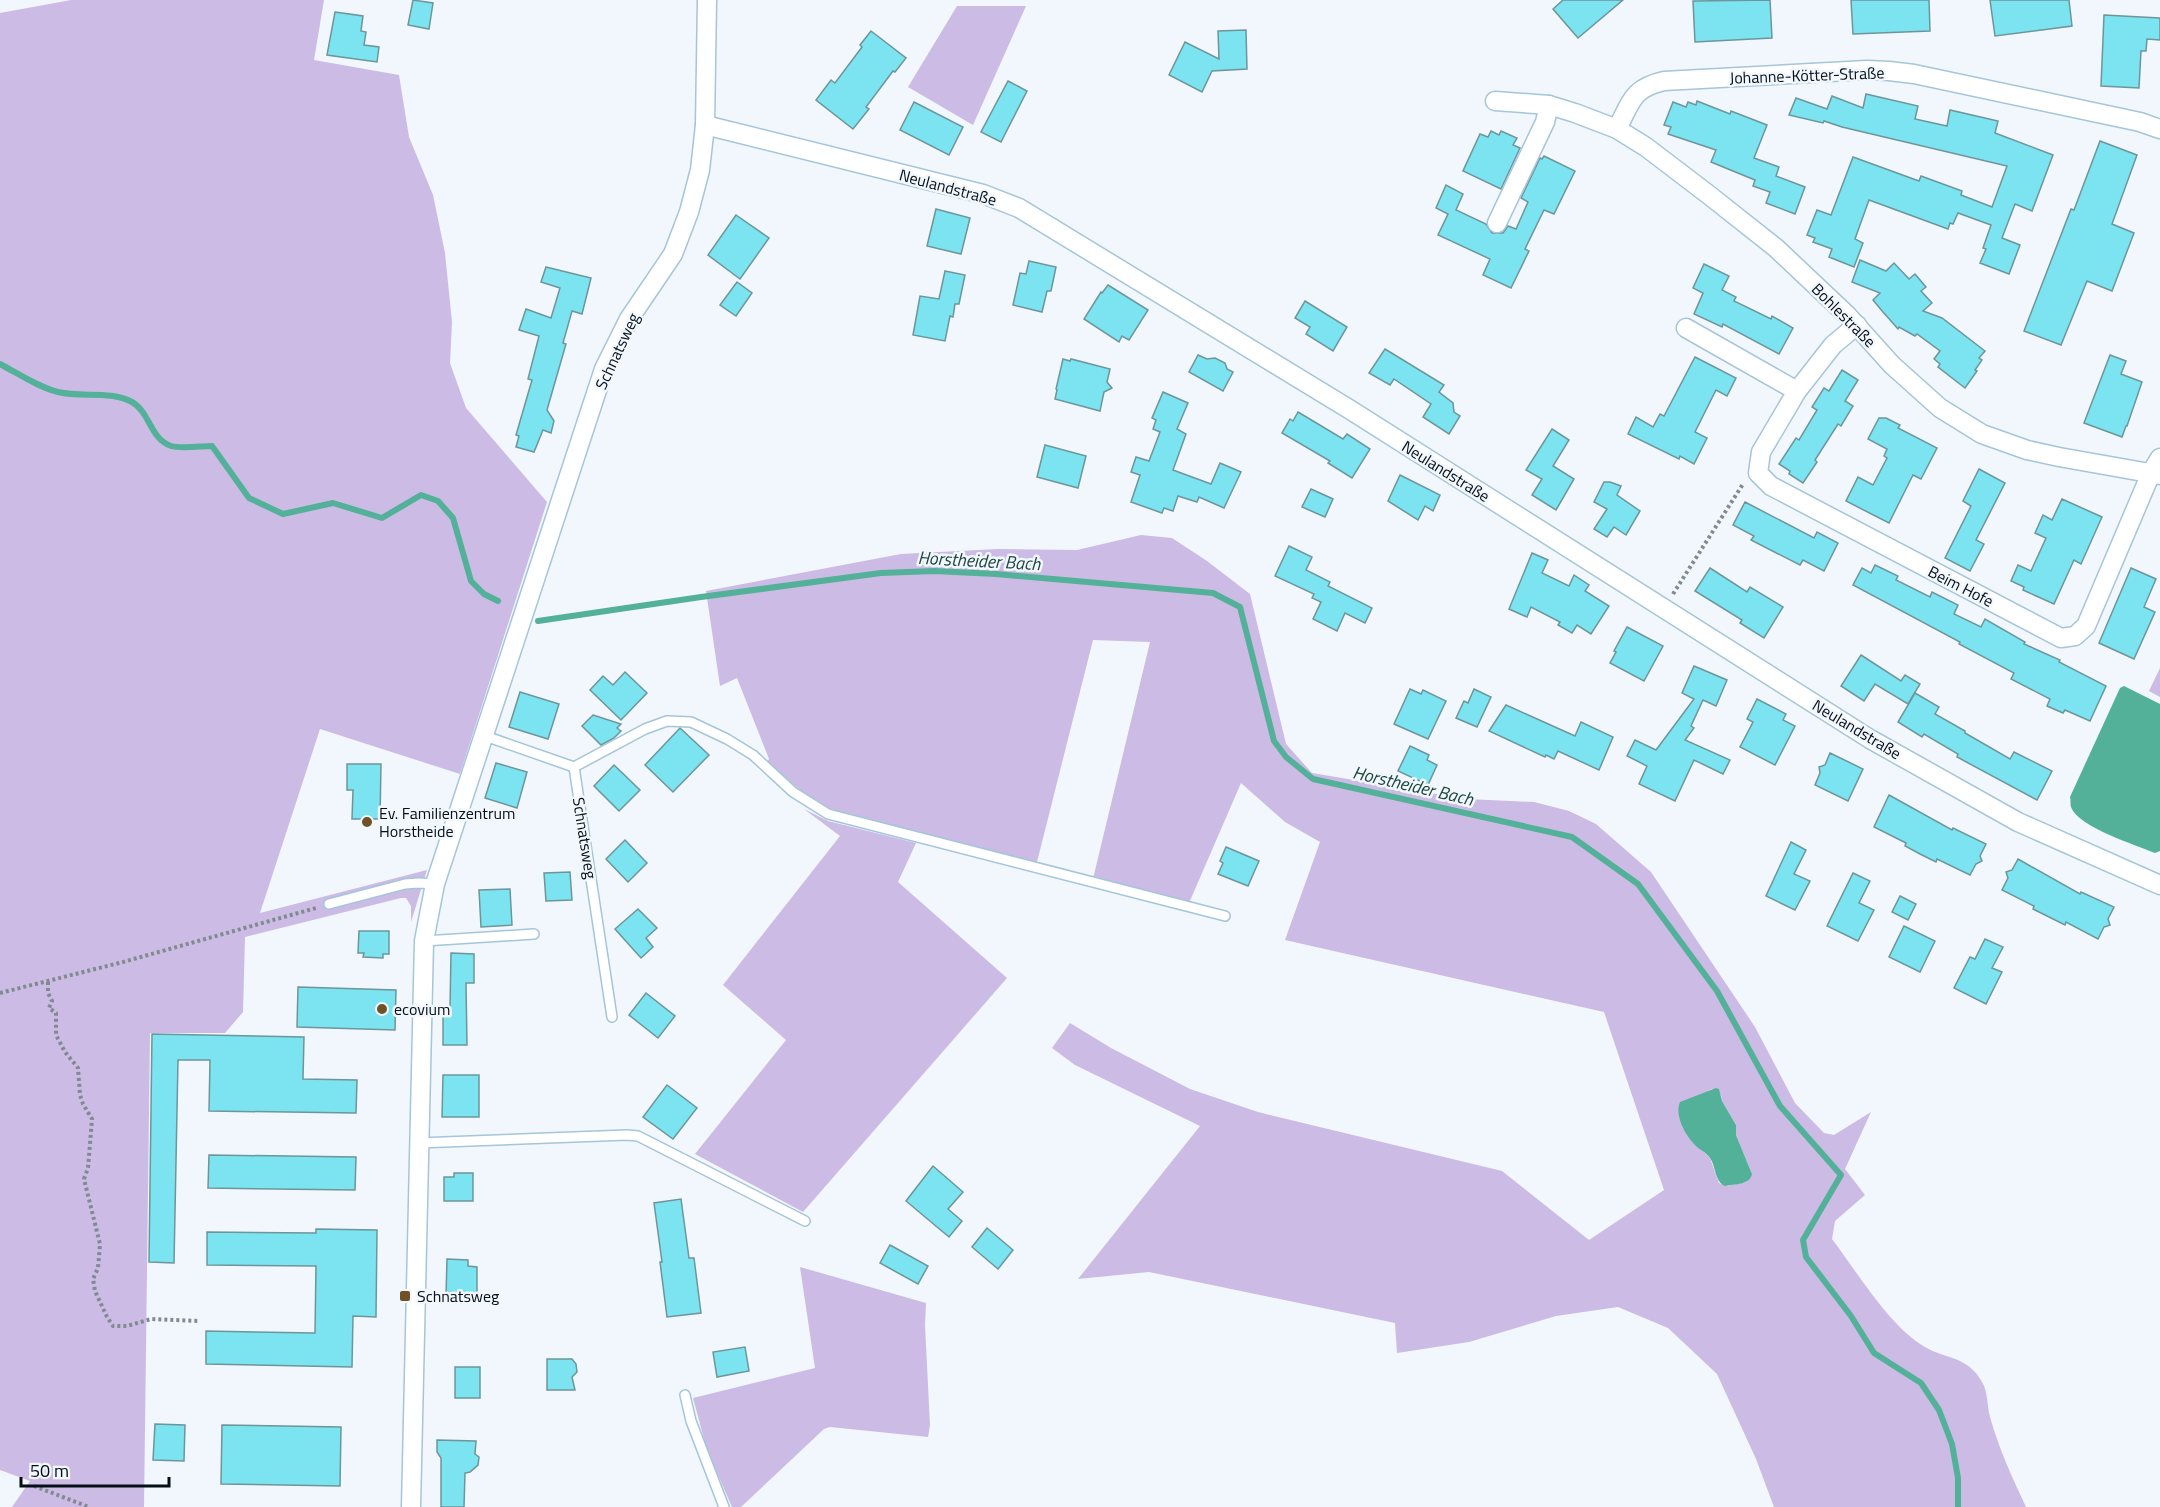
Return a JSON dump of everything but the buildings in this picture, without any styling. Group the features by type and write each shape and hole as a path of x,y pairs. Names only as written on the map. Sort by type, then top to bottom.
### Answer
{"street":[{"name":"Schnatsweg","path":"411,1507 424,941 435,884 604,369 629,319 673,254 689,212 700,170 705,125 707,0"},
{"name":"Johanne-Kötter-Straße","path":"1617,129 1636,93 1648,84 1664,81 1867,70 1914,74 2140,122 2160,129"},
{"name":"Bohlestraße","path":"1496,101 1549,105 1617,129 1646,147 1776,248 1857,325 1892,365 1940,408 1982,434 2027,450 2059,457 2157,469"},
{"path":"1497,223 1545,122 1549,105"},
{"name":"Neulandstraße","path":"705,125 983,194 1019,208 1349,409 1870,739 2018,822 2160,885"},
{"path":"1758,473 1761,452 1797,391 1833,345 1857,325"},
{"path":"1686,328 1797,391"},
{"name":"Beim Hofe","path":"1758,473 1781,492 2061,638 2075,636 2086,626 2157,469"}],"lane":[{"path":"485,736 574,766 645,729 667,721 691,723 727,739 753,755 793,792 828,814 1225,916"},
{"name":"Schnatsweg","path":"574,766 612,1017"},
{"path":"329,904 405,884 435,884"},
{"path":"424,941 534,934"},
{"path":"418,1143 638,1136 805,1221"},
{"path":"685,1395 691,1421 724,1507"}],"path":[{"path":"1664,608 1740,488 1748,478 1758,473"},
{"path":"0,993 329,904"},
{"path":"48,981 48,993 52,1001 49,1008 56,1013 56,1035 65,1052 78,1068 80,1095 92,1119 88,1168 84,1179 100,1244 98,1268 93,1279 95,1291 113,1326 127,1326 162,1319 199,1321"},
{"path":"34,1486 89,1507"}],"shaded area":[{"path":"71,0 324,0 314,60 399,75 409,137 433,195 445,253 452,322 450,363 466,408 547,502 460,774 320,729 260,913 427,870 411,922 411,906 406,898 401,898 245,937 243,1012 225,1033 150,1033 144,1507 12,1507 30,1481 0,1470 0,13"},
{"path":"957,6 1026,6 973,125 908,87"},
{"path":"1141,535 1172,538 1250,594 1286,744 1312,773 1467,799 1534,802 1569,811 1596,824 1651,872 1755,1027 1795,1103 1824,1133 1834,1135 1871,1112 1845,1169 1865,1195 1835,1221 1832,1239 1875,1298 1899,1326 1925,1347 1970,1367 1982,1382 1997,1440 2026,1507 1774,1507 1756,1459 1717,1374 1668,1328 1618,1307 1556,1316 1469,1342 1397,1353 1395,1323 1149,1272 1078,1279 1200,1126 1075,1065 1052,1048 1070,1023 1111,1048 1190,1089 1258,1112 1502,1171 1589,1240 1664,1190 1604,1012 1285,940 1320,842 1285,822 1241,783 1189,903 1092,883 1150,642 1093,640 1037,862 830,809 813,801 767,762 769,759 737,678 720,686 706,591 901,554 998,549 1077,550","holes":["1712,1089 1721,1095 1736,1125 1736,1135 1752,1174 1746,1182 1726,1186 1719,1183 1710,1158 1689,1136 1679,1117"]},
{"path":"2160,668 2160,697 2149,691"},
{"path":"2124,686 2160,704 2160,851 2155,853 2084,822 2071,807 2070,797 2120,688"},
{"path":"804,809 828,821 916,843 898,882 1007,978 803,1212 695,1154 786,1040 723,985 840,836"},
{"path":"1716,1088 1719,1089 1722,1101 1736,1125 1736,1135 1752,1174 1751,1178 1742,1183 1725,1186 1722,1184 1717,1178 1710,1158 1692,1142 1680,1119 1680,1102"},
{"path":"800,1267 926,1303 930,1425 928,1437 830,1427 824,1429 741,1507 732,1507 707,1450 693,1398 815,1368"}],"waterway":[{"name":"Horstheider Bach","path":"0,364 51,390 67,394 115,396 132,402 143,412 154,432 164,443 180,447 212,446 249,498 283,514 333,503 382,518 421,495 438,501 453,518 471,581 484,594 498,601"},
{"name":"Horstheider Bach","path":"538,621 881,573 934,571 996,574 1213,593 1240,607 1274,741 1286,757 1313,779 1572,837 1638,884 1717,991 1780,1106 1841,1175 1803,1240 1806,1257 1851,1316 1874,1353 1921,1383 1939,1410 1952,1444 1958,1478 1958,1507"}],"place":[{"name":"Ev. Familienzentrum Horstheide","path":"367,822"},
{"name":"ecovium","path":"382,1009"},
{"name":"Schnatsweg","path":"405,1296"}]}
